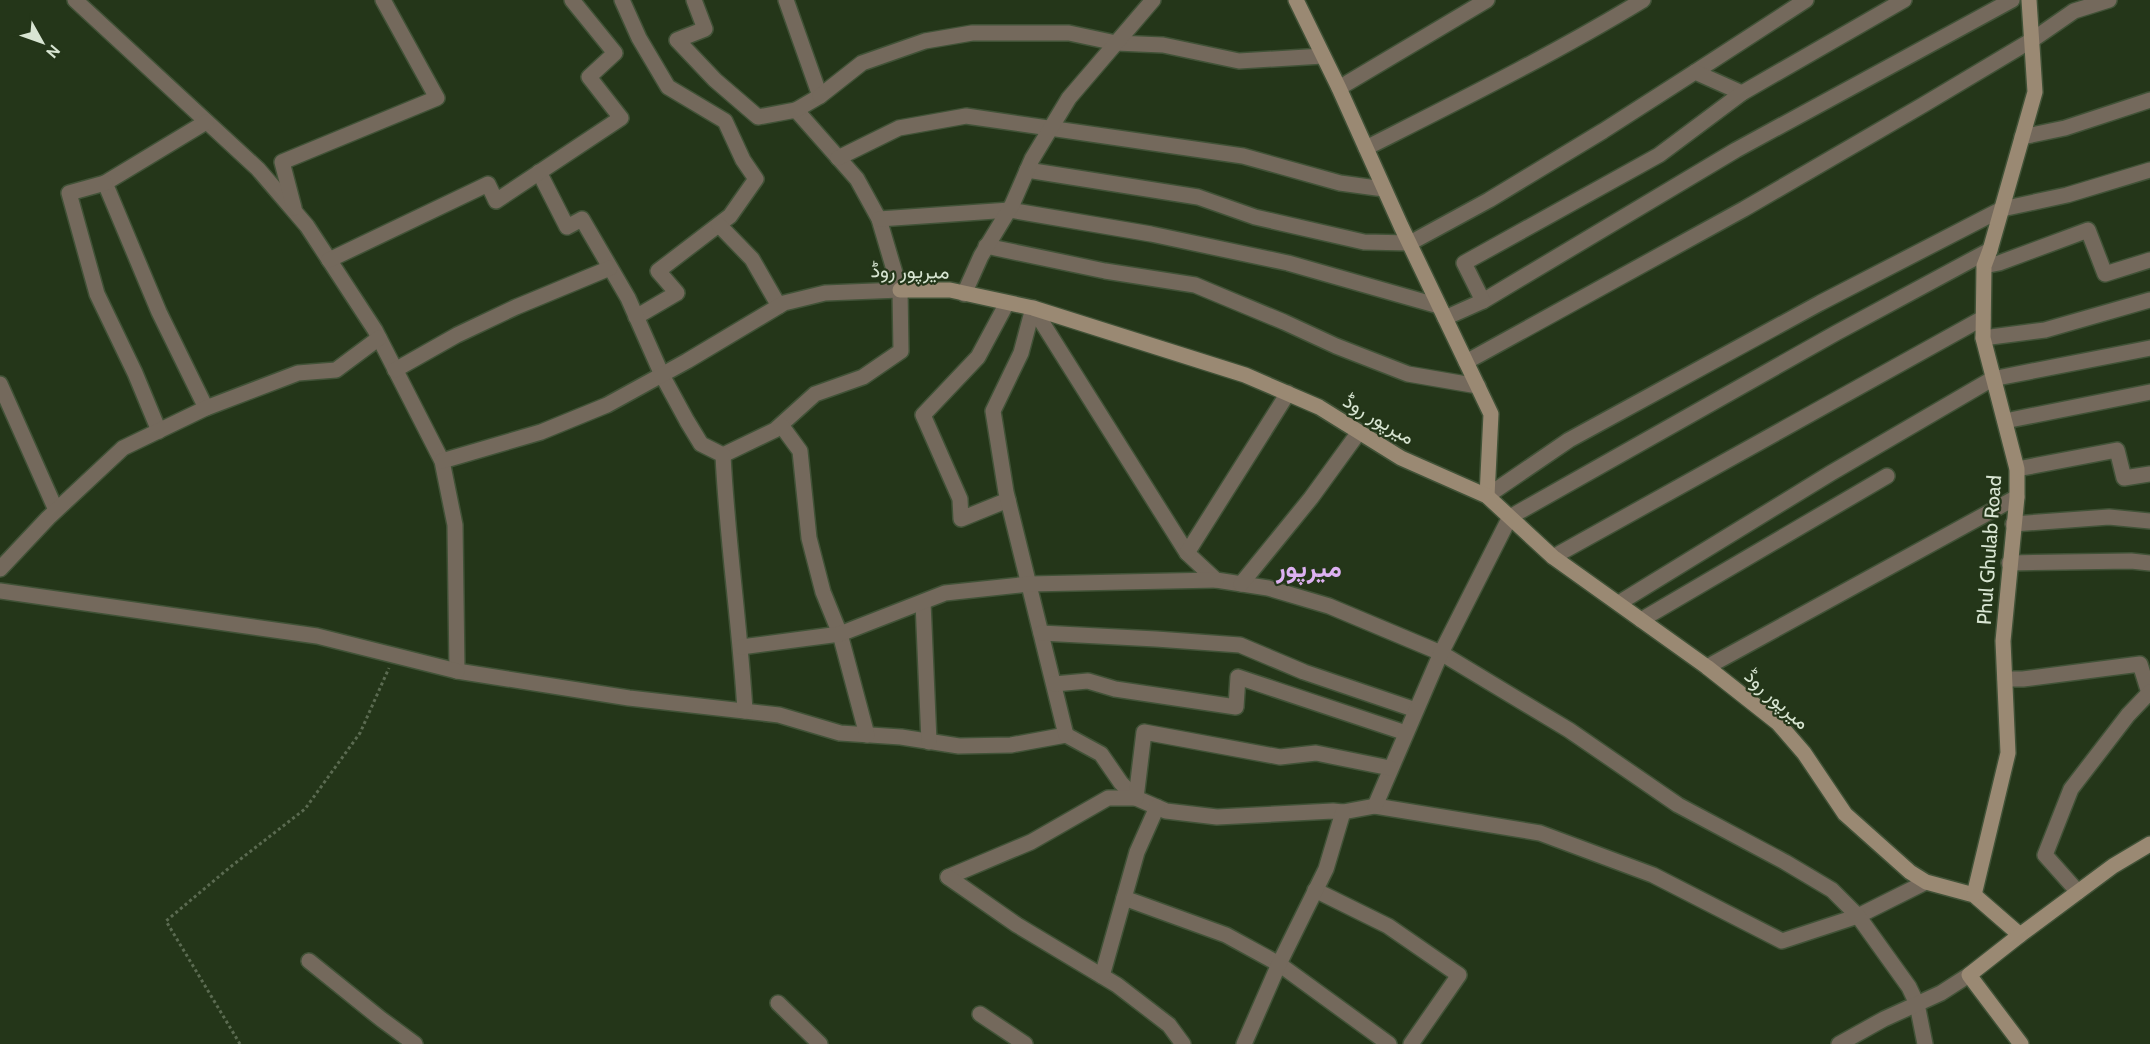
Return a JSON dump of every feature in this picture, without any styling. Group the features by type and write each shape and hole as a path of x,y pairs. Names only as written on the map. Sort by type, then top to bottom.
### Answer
{"street":[{"path":"75,0 258,169 307,226 379,338 442,461 455,525 457,671"},
{"path":"296,213 282,162 437,98 383,0"},
{"path":"329,260 488,184 496,201 621,118 589,77 615,53 572,0"},
{"path":"622,0 639,38 668,87 725,122 743,160 756,179 730,216 658,271 677,293 636,317"},
{"path":"694,0 705,29 677,40 715,80 758,117 796,110 820,96 862,63 925,41 972,33 1070,33 1116,44 1163,45 1239,61 1323,56"},
{"path":"786,0 820,96"},
{"path":"964,294 986,246 1010,210 1028,170 1069,98 1153,0"},
{"path":"1296,0 1491,414 1487,496"},
{"path":"1339,88 1487,0"},
{"path":"1366,148 1610,20 1643,0"},
{"path":"1028,170 1198,197 1255,217 1364,242 1410,243 1546,166 1806,0"},
{"path":"1483,301 1464,263 1659,155 1743,93 1904,0"},
{"path":"879,219 1010,210 1151,234 1288,262 1442,312 1483,301 1736,150 2012,0"},
{"name":"Phul Ghulab Road","path":"1974,895 2008,753 2003,641 2017,497 2017,469 1983,338 1984,266 2035,92 2029,0"},
{"path":"1466,362 1744,209 2032,40 2074,11 2109,0"},
{"path":"1695,72 1743,93"},
{"path":"2022,137 2065,128 2150,100"},
{"path":"723,455 775,430 815,394 863,377 901,351 900,290 879,219 857,179 796,110"},
{"path":"838,158 899,128 966,116 1243,156 1340,183 1384,189"},
{"path":"159,431 135,373 97,294 69,192 105,183 206,122"},
{"path":"1487,496 1569,440 1820,303 2002,209 2067,195 2150,170"},
{"path":"539,172 567,227 582,219 628,298 662,375 701,444 723,455"},
{"path":"105,183 159,312 206,408"},
{"path":"720,225 752,259 779,306"},
{"path":"1984,266 1999,263 2088,230 2105,274 2150,260"},
{"path":"986,246 1105,271 1195,285 1336,346 1408,374 1478,386"},
{"path":"1375,806 1441,653 1510,517 1836,333 1990,250"},
{"path":"395,370 458,335 516,307 610,268"},
{"name":"میرپور روڈ","path":"442,461 541,432 607,405 784,303 825,293 950,290 1033,308 1245,375 1320,407 1401,458 1487,496 1553,557 1707,667 1779,723 1804,753 1845,814 1910,872 1926,882 1974,895 2020,935"},
{"path":"1983,338 2045,330 2150,300"},
{"path":"1007,303 978,357 923,415 960,499 961,519 1008,500"},
{"path":"1033,308 1021,353 993,411 1008,500 1066,735"},
{"path":"1033,308 1187,552 1216,580"},
{"path":"1553,557 1983,318"},
{"path":"0,569 56,510 123,448 206,408 298,373 336,370 379,338"},
{"path":"1618,603 1831,473 1992,379 2150,348"},
{"path":"0,384 56,510"},
{"path":"2005,421 2150,392"},
{"path":"1187,552 1288,393"},
{"path":"781,425 800,451 809,538 823,592 840,634 867,735"},
{"path":"1241,584 1311,498 1359,432"},
{"path":"2017,469 2117,450 2124,478 2150,474"},
{"path":"723,455 725,500 741,647 745,711"},
{"path":"1641,620 1887,476"},
{"path":"1707,667 2017,497"},
{"path":"2013,524 2109,518 2150,521"},
{"path":"2009,563 2131,561 2150,563"},
{"path":"741,647 840,634 945,593 1029,584 1216,580 1268,588 1329,606 1441,653 1569,730 1678,805 1785,862 1832,890 1858,916 1909,987 1917,1004 1925,1044"},
{"path":"0,591 317,636 457,671 629,698 779,715 840,733 901,737 959,746 1011,745 1066,735 1101,754 1121,783 1136,798 1166,811 1218,817 1343,812 1375,806 1540,833 1653,875 1782,941 1858,916 1926,882"},
{"path":"923,602 929,742"},
{"path":"1041,633 1240,645 1304,672 1416,710"},
{"path":"2005,679 2024,679 2140,664 2150,692 2128,715 2071,789 2045,855 2078,892"},
{"path":"1054,684 1088,681 1115,689 1236,706 1238,677 1406,733"},
{"path":"1136,798 1144,732 1280,757 1316,753 1390,768"},
{"path":"1136,798 1108,798 1031,842 948,877 1017,925 1102,976 1169,1025 1183,1044"},
{"path":"1102,976 1137,852 1157,807"},
{"path":"1244,1044 1279,964 1326,869 1343,812"},
{"path":"1839,1044 1884,1019 1941,993 1969,975 2078,892 2150,844"},
{"path":"1315,890 1388,926 1459,975 1411,1044"},
{"path":"1124,898 1226,934 1279,964 1389,1044"},
{"path":"309,961 415,1044"},
{"path":"1969,975 2021,1044"},
{"path":"778,1003 820,1044"},
{"path":"980,1014 1025,1044"}],"path":[{"path":"240,1044 166,921 305,809 360,733 395,655"}],"district":[{"name":"میرپور","path":"1309,568"}]}
